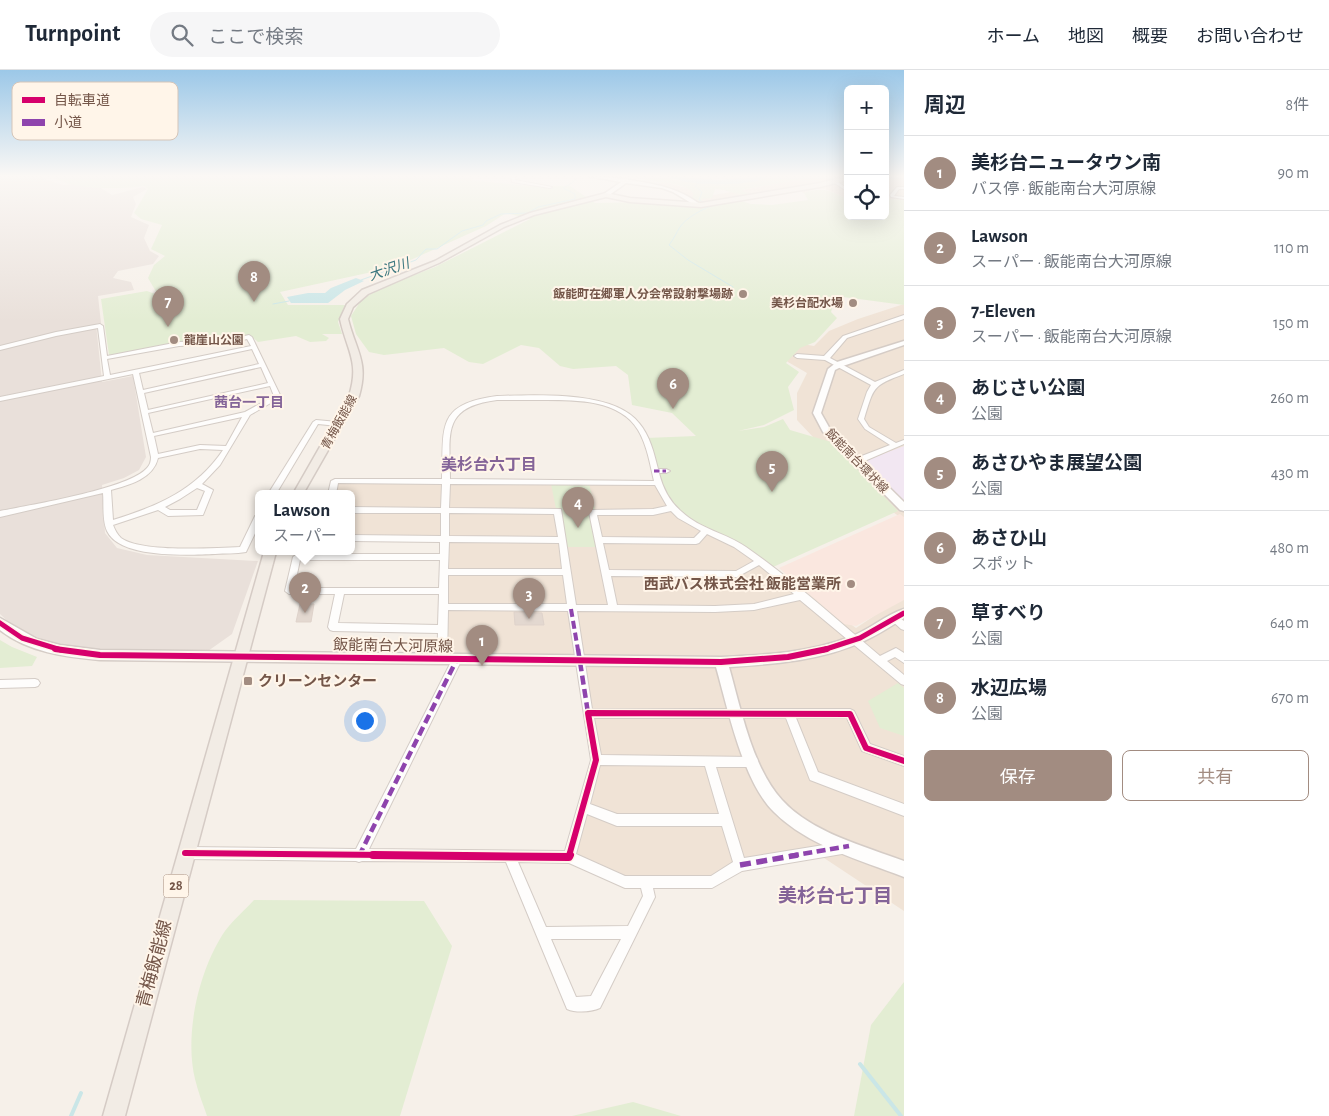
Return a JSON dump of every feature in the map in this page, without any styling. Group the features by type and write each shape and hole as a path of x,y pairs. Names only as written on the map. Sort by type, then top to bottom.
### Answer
{"main road":[{"name":"青梅飯能線","path":"300,490 354,396 360,377 359,361 344,319 347,310 365,292 437,262 505,225"},
{"name":"青梅飯能線","path":"114,1116 239,657 269,555"}],"street":[{"path":"826,358 845,337 904,317"},
{"path":"0,348 56,334 100,326 107,378"},
{"path":"104,358 179,344 227,342 249,337 278,397 247,414 151,435"},
{"path":"840,364 904,343"},
{"path":"0,399 136,373 255,347"},
{"path":"797,356 826,358 874,384"},
{"name":"飯能南台環状線","path":"840,364 832,370 816,413 826,430 904,508"},
{"path":"142,392 263,365"},
{"path":"896,446 862,423 860,419 870,389 874,384 904,372"},
{"path":"0,514 107,489 139,476 154,464 156,457 136,373"},
{"path":"146,412 272,384"},
{"path":"442,659 447,428 453,414 470,404 498,398 574,398 603,403 619,409 631,417 639,427 658,483 671,508 688,522 737,545 760,561 904,682"},
{"path":"110,523 160,507 197,485 220,462 247,414"},
{"path":"274,490 316,422 338,424"},
{"path":"857,461 904,442"},
{"path":"156,457 200,447 228,448"},
{"path":"654,471 666,471"},
{"path":"333,490 335,481 658,483"},
{"path":"160,507 168,513 200,513 209,490 197,485"},
{"path":"107,489 111,532 116,538 130,547 140,549 243,550 255,524"},
{"path":"613,609 593,512 653,512 671,508"},
{"path":"355,510 558,511 579,660 596,760 584,807 568,857"},
{"path":"599,540 696,541 705,531"},
{"path":"355,538 562,540"},
{"path":"443,591 289,590 297,557 444,557"},
{"path":"606,573 737,574 760,561"},
{"path":"443,572 566,572"},
{"path":"340,591 333,627 442,629"},
{"path":"442,607 613,609 754,607 802,596"},
{"name":"飯能南台大河原線","path":"0,623 24,639 58,651 100,655 721,662 784,658 810,654 854,640 901,619"},
{"path":"879,661 896,652 904,659"},
{"path":"360,856 457,660"},
{"path":"721,662 760,780 778,806 795,820 813,831 904,869"},
{"path":"0,684 35,683"},
{"path":"588,713 850,714 866,748 904,762"},
{"path":"789,714 814,776 904,810"},
{"path":"596,760 753,762"},
{"path":"709,762 740,865"},
{"path":"584,807 617,820 727,820"},
{"path":"185,853 568,857 625,882 712,882 740,865 849,846"},
{"path":"510,857 572,1004 595,1003 649,897 646,882"},
{"path":"542,933 632,932"}],"shaded area":[{"path":"0,225 149,225 144,238 150,251 159,256 153,264 118,271 113,278 131,282 134,290 98,296 101,323 96,324 102,382 133,376 146,457 139,470 124,478 102,485 105,533 117,548 147,555 258,561 232,634 208,651 107,651 60,646 17,630 0,614"},
{"path":"904,304 904,520 864,491 797,420 797,393 807,373 788,362 778,350 791,342 814,346 829,331"},
{"path":"904,446 904,504 862,462"},
{"path":"335,481 658,483 856,628 904,596 904,911 815,852 746,863 712,882 625,882 569,857 596,760 579,660 442,659 444,539 355,538 355,490 333,490"},
{"name":"西武バス株式会社 飯能営業所","path":"900,514 904,517 904,600 856,626 844,624 779,568"}],"green space":[{"path":"161,225 488,225 395,267 280,292 288,305 345,305 338,322 342,334 322,334 329,338 326,341 310,342 296,336 258,342 251,336 225,341 179,343 109,355 101,299 147,291 158,295 148,278 154,265 165,256 151,249"},
{"path":"518,225 904,225 904,305 836,296 831,312 837,318 815,342 800,348 786,363 799,372 788,387 794,410 764,425 738,431 764,427 783,419 790,430 831,442 898,511 773,567 685,517 666,496 646,438 696,436 672,413 632,405 628,375 616,366 573,369 560,366 539,348 521,345 483,364 469,362 444,348 384,355 369,352 356,334 351,316 362,299 383,287 435,267"},
{"path":"589,483 595,509 588,509 597,547 567,547 560,509 556,509 551,484"},
{"path":"0,640 37,657 32,666 0,668"},
{"path":"898,683 904,688 904,736 880,728 868,701"},
{"path":"254,900 424,901 452,946 400,1116 207,1116 196,1084 192,1061 191,1042 196,1002 201,983 216,946 228,927"},
{"path":"904,982 904,1116 854,1116 871,1025"},
{"path":"633,1102 681,1116 572,1116"}],"water":[{"path":"356,278 364,281 345,290 328,303 291,303 287,297 308,293 325,293 331,288"}],"building":[{"path":"300,604 314,604 311,622 296,622"},
{"path":"514,612 542,613 544,625 515,625"}],"waterway":[{"name":"大沢川","path":"361,280 416,260 426,249 437,249 462,231 483,225"},
{"path":"682,225 669,245 688,260 733,287"},
{"path":"273,304 289,301"},
{"path":"860,1064 901,1116"},
{"path":"71,1116 81,1093"}],"marked path":[{"path":"654,471 666,471"},
{"path":"571,609 588,713"},
{"path":"359,856 457,659"},
{"path":"740,865 849,846"}],"cycle path":[{"path":"0,623 22,638 34,643 60,650 100,655 721,662 771,659 821,651 860,638 904,613"},
{"path":"185,853 569,857 596,760 588,713 850,714 866,748 904,761"}],"place":[{"name":"飯能町在郷軍人分会常設射撃場跡","path":"743,294"},
{"name":"水辺広場","path":"254,302"},
{"name":"美杉台配水場","path":"853,303"},
{"name":"草すべり","path":"168,327"},
{"name":"龍崖山公園","path":"174,340"},
{"name":"あさひ山","path":"673,409"},
{"name":"あさひやま展望公園","path":"772,492"},
{"name":"あじさい公園","path":"578,528"},
{"name":"西武バス株式会社 飯能営業所","path":"851,584"},
{"name":"Lawson","path":"305,613"},
{"name":"7-Eleven","path":"529,619"},
{"name":"美杉台ニュータウン南","path":"482,666"},
{"name":"クリーンセンター","path":"248,681"}],"district":[{"name":"茜台一丁目","path":"249,403"},
{"name":"美杉台六丁目","path":"489,465"},
{"name":"美杉台七丁目","path":"835,896"}]}
